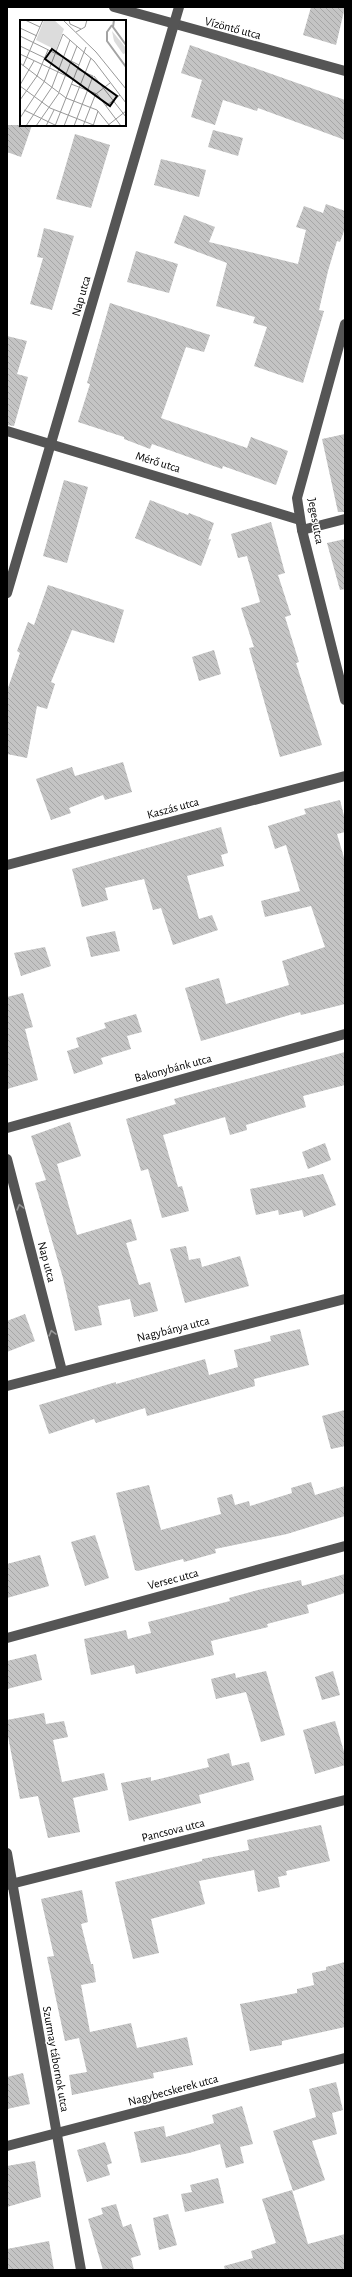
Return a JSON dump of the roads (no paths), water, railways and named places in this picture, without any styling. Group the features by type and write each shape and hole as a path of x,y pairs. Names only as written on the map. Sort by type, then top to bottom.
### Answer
{"street":[{"name":"Vízöntő utca","path":"114,7 345,72"},
{"name":"Nap utca","path":"7,593 52,444 179,7"},
{"name":"Jeges utca","path":"345,324 297,498 301,525 345,700"},
{"name":"Mérő utca","path":"7,430 301,525"},
{"path":"301,525 345,519"},
{"name":"Kaszás utca","path":"7,865 345,776"},
{"name":"Bakonybánk utca","path":"7,1128 345,1034"},
{"name":"Nap utca","path":"7,1159 62,1371"},
{"name":"Nagybánya utca","path":"7,1386 345,1299"},
{"name":"Versec utca","path":"7,1638 345,1546"},
{"name":"Pancsova utca","path":"10,1884 345,1800"},
{"name":"Szurmay tábornok utca","path":"7,1852 10,1884 81,2270"},
{"name":"Nagybecskerek utca","path":"7,2146 345,2058"}]}
